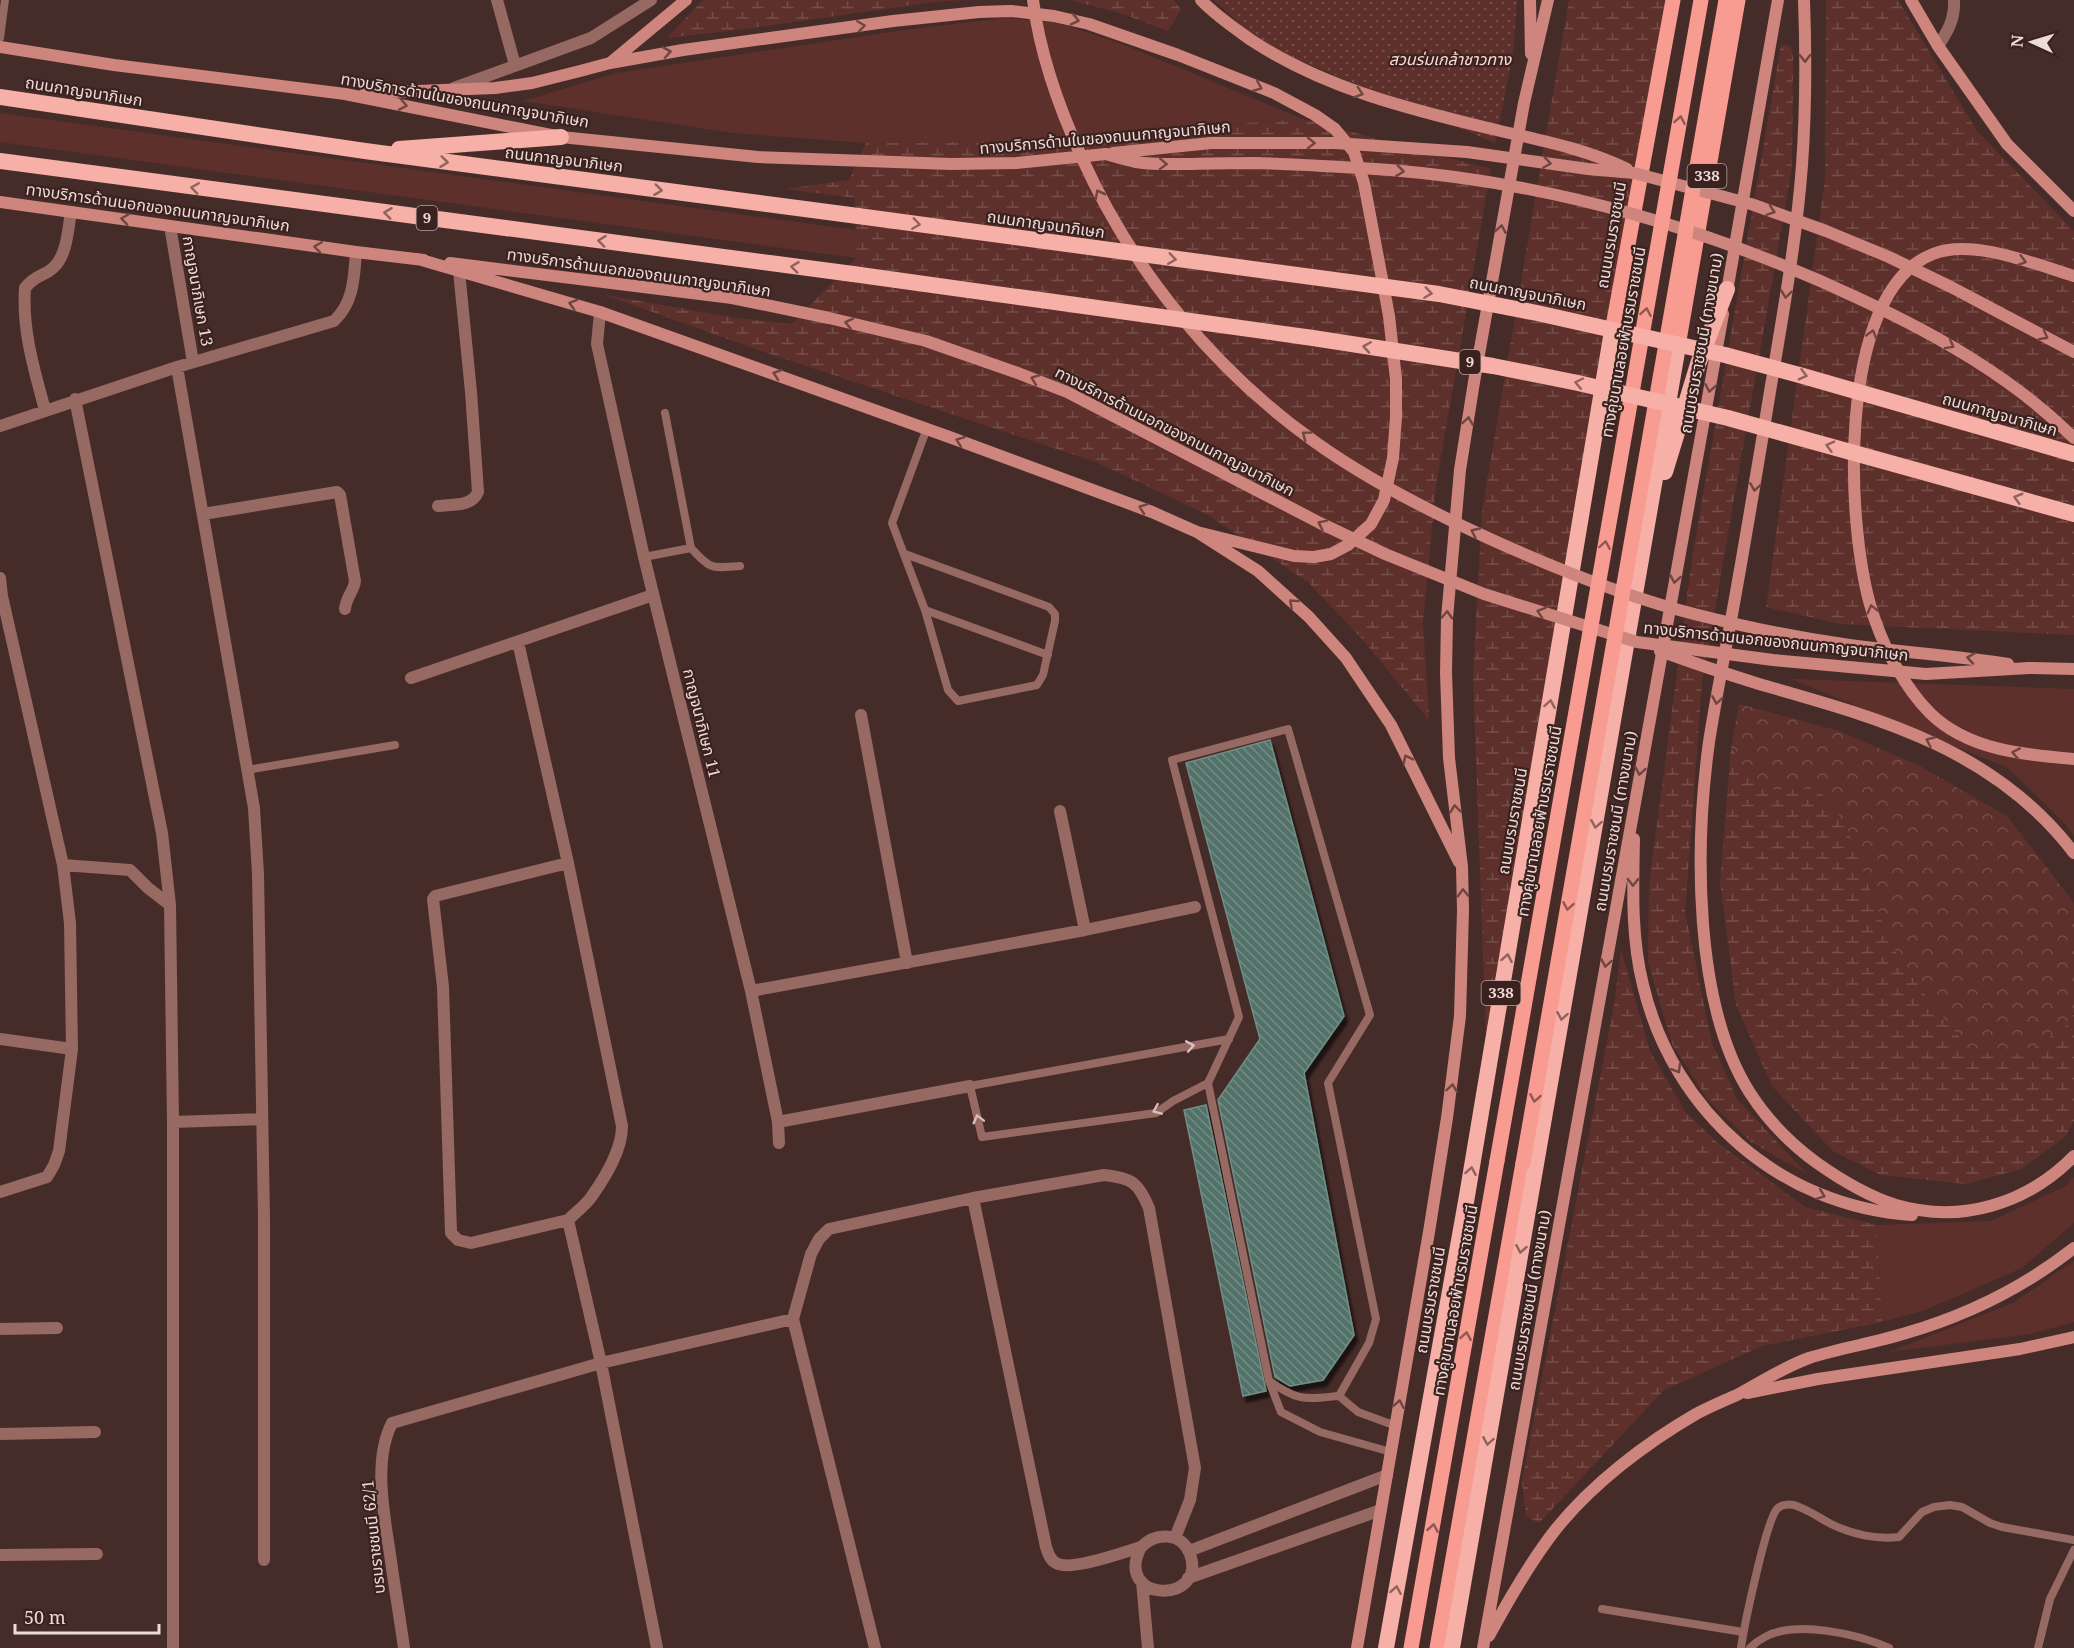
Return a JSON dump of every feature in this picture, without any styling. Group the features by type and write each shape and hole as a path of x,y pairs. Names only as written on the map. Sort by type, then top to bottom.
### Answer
{"highway":[{"name":"ถนนกาญจนาภิเษก","path":"0,97 365,151 1439,294 1537,312 1759,364 2074,453"},
{"path":"365,151 561,137"},
{"name":"9","path":"0,161 854,274 1493,366 1728,418 2074,514"},
{"path":"1647,531 1698,364 1727,289"},
{"name":"ถนนบรมราชชนนี","path":"1386,1648 1467,1196 1611,337"},
{"name":"338","path":"1452,1648 1677,352"}],"main road":[{"path":"610,63 687,0"},
{"path":"1033,0 1036,23 1048,68 1067,125 1095,188 1118,229 1175,309 1212,352 1274,411 1317,443 1462,526 1529,557 1650,602 1769,632 1845,644 1965,657 2029,668"},
{"path":"1201,0 1238,31 1271,53 1305,71 1351,90 1417,111 1573,147 1634,173"},
{"path":"1530,0 1531,73"},
{"name":"338","path":"1357,1648 1431,1220 1455,1066 1462,961 1462,867 1449,758 1447,618 1460,470 1524,103 1548,0"},
{"name":"ถนนบรมราชชนนี","path":"1611,337 1674,0"},
{"name":"ทางคู่ขนานลอยฟ้าบรมราชชนนี","path":"1411,1648 1701,0"},
{"name":"338","path":"1437,1648 1726,0"},
{"name":"338","path":"1677,352 1738,0"},
{"name":"ถนนบรมราชชนนี (ทางขนาน)","path":"1483,1647 1778,0"},
{"path":"1804,0 1806,87 1801,168 1784,306 1747,536 1709,744 1703,813 1701,901 1707,963 1717,1016 1732,1059 1748,1090 1765,1115 1797,1148 1827,1170 1871,1195 1915,1209 1949,1213"},
{"path":"1911,0 1938,46 2007,144 2072,206"},
{"path":"345,94 495,88 532,83 610,63 683,50 893,21 1011,11 1054,16 1089,24 1186,58 1274,93 1316,115 1335,129 1354,152 1365,183 1389,316 1396,379 1393,458 1384,500 1371,524 1348,545 1331,554 1314,557 1294,556 1197,532"},
{"name":"ทางบริการด้านในของถนนกาญจนาภิเษก","path":"0,47 125,66 345,94 561,137 758,157 951,164 1016,163 1211,143 1335,143 1467,152 1588,170 1634,173 1751,204 1826,231 1889,257 1951,287 2074,352"},
{"path":"1106,154 1137,162 1274,164 1396,171 1477,181 1543,193 1673,225 1756,254 1893,314 1962,352 2008,381 2074,438"},
{"name":"ทางบริการด้านนอกของถนนกาญจนาภิเษก","path":"0,202 356,252 732,298 926,341 1018,373 1088,402 1320,523 1385,554 1484,594 1637,642 1773,660 1926,674 2029,668 2074,669"},
{"path":"2074,276 1976,248 1952,249 1935,253 1921,259 1904,272 1889,292 1876,322 1865,360 1854,423 1852,473 1862,567 1874,620 1911,690 1931,714 1955,731 1973,740 2006,751 2074,759"},
{"path":"418,259 600,312 927,428 1152,512 1197,532 1258,572 1309,617 1346,658 1391,725 1462,867"},
{"path":"1637,642 1715,670 1855,711 1933,742 1999,779 2056,829 2074,853"},
{"path":"1635,802 1634,927 1643,987 1667,1052 1677,1070 1702,1106 1755,1157 1813,1193 1862,1209 1887,1213 1949,1213 1986,1208 2021,1195 2044,1182 2074,1156"},
{"path":"1483,1647 1518,1584 1557,1528 1600,1484 1648,1444 1697,1414 1777,1372 1808,1359 1903,1334 1980,1307 2011,1292 2074,1248"},
{"path":"1737,1395 1818,1379 2020,1349 2074,1337"}],"street":[{"path":"497,0 515,65"},
{"path":"453,88 591,38 651,0"},
{"path":"1938,46 1951,25 1954,0"},
{"path":"45,410 26,336 24,302 26,288 38,275 54,268 60,259 71,212"},
{"name":"กาญจนาภิเษก 13","path":"170,226 193,362"},
{"path":"0,426 75,399 334,321 348,303 353,288 356,252"},
{"path":"438,506 470,502 476,498 478,492 459,272"},
{"name":"กาญจนาภิเษก 11","path":"600,312 597,344 644,557 752,991 778,1122 779,1143"},
{"path":"177,367 254,808 258,873 262,1119 264,1560"},
{"path":"75,399 162,833 170,905 173,1122 173,1648"},
{"path":"203,514 337,492 340,495 355,580 346,599 345,609"},
{"path":"0,578 2,596 63,865 70,923 72,1049 59,1151 54,1165 47,1177 0,1192"},
{"path":"411,678 654,595"},
{"path":"518,642 568,863 622,1126 622,1137 619,1149 592,1197 568,1220 471,1243 458,1240 451,1233 443,987 433,899 435,896 568,863"},
{"path":"861,715 907,963"},
{"path":"1060,811 1085,930"},
{"path":"63,865 130,870 170,905"},
{"path":"752,991 1085,930 1195,907"},
{"path":"0,1039 72,1049"},
{"path":"778,1122 970,1086"},
{"path":"173,1122 262,1119"},
{"path":"875,1648 793,1319 811,1254 819,1239 829,1229 973,1198 1104,1175 1131,1182 1141,1190 1149,1208 1195,1468 1190,1500 1175,1538"},
{"path":"973,1198 1050,1558 1057,1564 1068,1566 1141,1547"},
{"path":"568,1220 601,1363 657,1648"},
{"path":"601,1363 793,1319"},
{"path":"0,1329 57,1328"},
{"name":"บรมราชชนนี 62/1","path":"404,1648 382,1500 383,1452 392,1423 601,1363"},
{"path":"0,1434 95,1432"},
{"path":"1189,1551 1387,1475"},
{"path":"1188,1578 1381,1510"},
{"path":"1142,1582 1157,1592 1166,1592 1182,1585 1188,1578 1192,1560 1183,1543 1175,1538 1157,1536 1148,1540 1137,1555 1135,1565 1142,1582 1148,1648"},
{"path":"0,1555 97,1554"}],"lane":[{"path":"0,38 5,0"},
{"path":"665,413 691,548 708,566 716,568 740,566"},
{"path":"905,554 1049,607 1054,614 1055,621 1042,680 1037,685 958,701 948,690 925,610 893,528 892,520 927,428"},
{"path":"644,557 691,548"},
{"path":"925,610 1048,655"},
{"path":"1339,1396 1369,1344 1376,1319 1328,1083 1370,1015 1288,729 1172,760 1239,1017 1208,1083 1269,1381 1281,1412 1320,1432 1391,1452"},
{"path":"247,770 395,745"},
{"path":"1208,1083 1173,1101 1156,1113 982,1137 970,1086 1229,1039"},
{"path":"1269,1381 1290,1395 1303,1399 1339,1396 1358,1412 1395,1426"},
{"path":"1741,1648 1767,1534 1773,1515 1782,1505 1794,1505 1834,1526 1865,1535 1899,1537 1922,1512 1934,1507 1950,1505 1962,1507 2002,1527 2074,1540"},
{"path":"2038,1648 2050,1599 2074,1550"},
{"path":"1602,1608 1743,1632"},
{"path":"1749,1648 1766,1636 1786,1631 1804,1630 1838,1633 1874,1641 1889,1648"}],"green space":[{"path":"703,0 964,0 941,1 667,38"},
{"path":"1070,0 1174,0 1181,10 1168,31 1123,14"},
{"name":"สวนร่มเกล้าชาวทาง","path":"1214,0 1517,0 1513,54 1495,143 1287,55 1246,30"},
{"path":"1569,0 1668,0 1486,1037 1473,676 1482,511"},
{"path":"1826,0 1898,0 1977,131 2074,231 2074,635 1841,624 1766,607 1825,179"},
{"path":"1004,18 1057,22 1124,45 1303,119 1013,141 866,143 733,133 523,101 616,73 904,30"},
{"path":"1781,45 1791,46 1793,58 1792,167 1702,683 1685,912 1712,1043 1737,1099 1807,1174 1751,1142 1708,1100 1672,1044 1648,962 1649,885 1692,559"},
{"path":"0,113 856,230 856,258 0,142"},
{"path":"1303,119 1491,169 1436,485 1423,623 1429,720 1362,639 1309,583 1208,515 1096,462 767,353 605,295 736,318 792,324 856,258 855,198 785,189 849,180 866,143 1013,141"},
{"path":"1791,679 2074,689 2074,836 2064,823 2008,768"},
{"path":"1739,704 1839,731 1920,766 2008,817 2074,903 2074,1013 2070,1023 2025,1054 1971,1052 1926,996 1891,945 1845,823 1818,789 1764,790 1731,748"},
{"path":"1731,748 1764,790 1818,789 1845,823 1891,945 1926,996 1971,1052 2025,1054 2070,1023 2074,1013 2074,1121 2065,1137 2021,1169 1966,1184 1881,1175 1833,1151 1772,1086 1736,1005 1720,882"},
{"path":"1621,950 1650,1051 1686,1113 1718,1143 1805,1207 1877,1225 1882,1322 1762,1346 1664,1390 1539,1523 1526,1516 1522,1481 1614,1005"},
{"path":"2074,1177 2074,1223 2022,1268 1925,1310 1882,1322 1877,1225 1991,1221 2066,1186"},
{"path":"2074,1261 2074,1322 2030,1334 1889,1352 2013,1303"}],"building":[{"path":"1270,740 1344,1016 1304,1073 1354,1335 1323,1380 1290,1386 1275,1377 1218,1100 1260,1039 1186,763"},
{"path":"1206,1105 1266,1391 1243,1396 1184,1110"}]}
